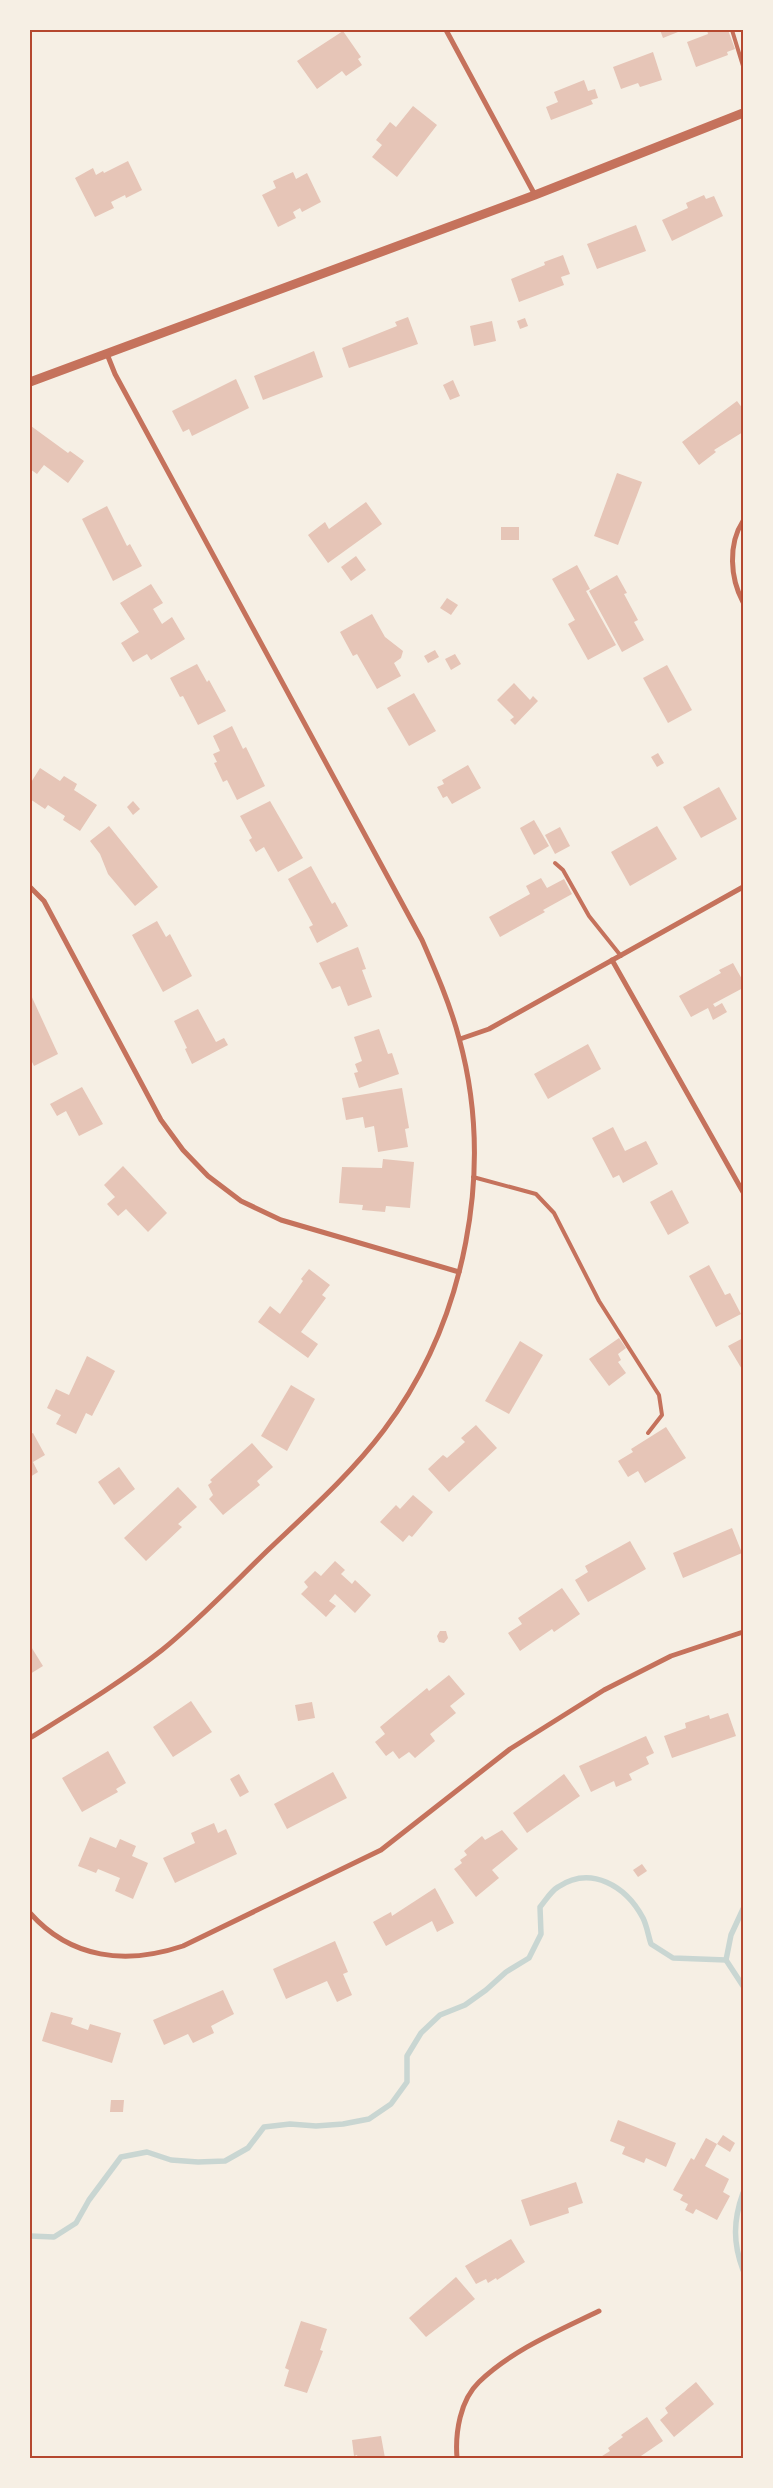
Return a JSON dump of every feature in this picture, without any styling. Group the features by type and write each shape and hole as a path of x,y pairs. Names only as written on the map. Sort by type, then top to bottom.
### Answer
{"street":[{"path":"446,30 535,195"},
{"path":"30,382 535,195 743,113"},
{"path":"30,1738 112,1687 164,1648 343,1478 385,1429 415,1382 440,1331 459,1272 470,1214 473,1177 471,1102 460,1039 445,992 422,940 115,374 107,354"},
{"path":"743,521 738,528 732,561 735,580 743,602"},
{"path":"30,887 44,901 161,1120 182,1150 208,1176 241,1201 281,1220 459,1272"},
{"path":"460,1039 489,1028 743,887"},
{"path":"612,960 743,1192"},
{"path":"30,1913 43,1928 71,1945 97,1954 129,1958 161,1954 183,1946 381,1850 510,1749 604,1690 670,1656 743,1632"},
{"path":"457,2458 456,2444 459,2423 466,2403 478,2383 507,2360 537,2342 599,2311"}],"lane":[{"path":"732,30 743,66"},
{"path":"555,863 563,870 589,916 620,956"},
{"path":"473,1177 536,1194 554,1213 599,1301 659,1395 662,1415 648,1434"}],"building":[{"path":"660,30 683,30 663,38"},
{"path":"707,30 728,30 735,49 727,52 728,55 696,67 687,42 708,34"},
{"path":"343,31 361,57 358,59 362,65 346,76 342,71 317,89 297,61"},
{"path":"653,52 662,80 640,87 638,83 621,89 613,67"},
{"path":"584,80 588,91 595,89 598,98 591,100 593,104 551,120 546,107 558,102 554,92"},
{"path":"413,106 437,125 397,177 372,157 382,145 376,140 390,122 396,127"},
{"path":"128,161 142,190 126,198 125,195 111,202 114,208 95,217 75,178 93,168 96,175 103,171 104,173"},
{"path":"293,172 296,179 307,173 321,202 302,212 300,208 293,212 296,218 278,227 262,195 276,188 273,181"},
{"path":"704,195 706,199 714,196 723,216 672,241 662,220 688,208 686,203"},
{"path":"636,225 646,251 597,269 587,244"},
{"path":"563,255 570,274 561,277 564,285 519,302 511,279 545,265 544,262"},
{"path":"408,317 418,344 349,368 342,348 397,326 395,322"},
{"path":"525,318 528,326 520,329 517,321"},
{"path":"492,321 496,341 474,346 470,326"},
{"path":"314,351 323,377 263,400 254,376"},
{"path":"236,379 249,408 192,436 189,429 183,432 172,411"},
{"path":"453,380 460,396 450,400 443,385"},
{"path":"737,401 743,409 743,432 714,450 716,452 699,465 682,442"},
{"path":"31,426 68,453 70,451 84,461 68,483 44,465 37,474 30,469"},
{"path":"617,473 642,482 618,545 594,536"},
{"path":"366,502 382,524 328,563 308,535 325,522 329,529"},
{"path":"107,506 127,546 130,544 142,566 113,581 82,519"},
{"path":"501,527 519,527 519,540 501,540"},
{"path":"356,556 366,570 351,581 341,567"},
{"path":"577,565 590,589 586,591 616,645 588,660 568,624 575,620 552,579"},
{"path":"617,575 627,593 624,594 638,620 634,622 644,640 622,652 589,591"},
{"path":"151,584 163,603 153,609 162,624 172,617 185,639 151,660 147,654 133,662 121,643 139,632 120,603"},
{"path":"447,598 458,605 451,615 440,608"},
{"path":"372,614 385,637 403,651 401,658 394,663 401,676 377,689 357,654 353,656 340,632"},
{"path":"435,650 439,657 428,663 424,656"},
{"path":"455,654 461,664 451,670 445,659"},
{"path":"197,664 207,682 209,680 226,711 198,725 183,696 180,697 170,678"},
{"path":"667,665 692,710 668,723 643,678"},
{"path":"514,683 530,700 533,696 538,701 515,725 510,720 514,717 497,700"},
{"path":"414,693 436,731 409,746 387,708"},
{"path":"232,726 243,749 246,747 265,786 237,800 227,780 223,782 214,763 217,762 213,754 220,751 213,736"},
{"path":"658,753 664,763 657,767 651,757"},
{"path":"468,765 481,788 452,804 447,796 443,798 437,787 444,784 442,780"},
{"path":"40,768 60,781 64,776 77,784 74,790 97,805 80,831 63,820 65,816 48,805 45,809 30,799 30,784"},
{"path":"719,787 737,819 701,838 683,807"},
{"path":"133,801 140,809 133,815 127,807"},
{"path":"270,801 303,858 278,872 264,847 256,852 249,840 252,838 240,816"},
{"path":"534,820 549,846 534,855 520,828"},
{"path":"109,826 158,887 135,906 108,874 100,854 90,841"},
{"path":"657,826 677,859 630,886 611,852"},
{"path":"560,827 570,846 555,854 545,835"},
{"path":"311,866 332,904 335,902 348,926 317,943 309,927 313,925 288,879"},
{"path":"541,878 547,888 564,879 572,894 543,910 545,912 500,937 489,917 530,894 526,886"},
{"path":"157,921 166,937 170,934 192,976 163,992 132,935"},
{"path":"358,947 366,969 362,970 372,997 348,1006 340,986 332,989 319,963"},
{"path":"733,963 743,981 743,988 713,1004 715,1007 722,1003 727,1012 713,1020 708,1008 691,1017 679,996 721,973 719,970"},
{"path":"30,993 58,1054 34,1066 30,1058"},
{"path":"198,1009 216,1042 224,1038 228,1045 192,1064 185,1049 187,1048 174,1021"},
{"path":"379,1029 388,1054 392,1053 399,1074 359,1088 354,1073 358,1072 355,1064 362,1061 354,1037"},
{"path":"588,1044 601,1069 548,1099 534,1074"},
{"path":"82,1087 103,1124 79,1136 66,1111 57,1116 50,1104"},
{"path":"402,1088 409,1128 405,1129 408,1147 378,1152 374,1126 365,1128 363,1117 346,1120 342,1098"},
{"path":"613,1127 625,1151 646,1141 658,1164 623,1183 619,1175 613,1178 592,1138"},
{"path":"383,1159 414,1162 410,1208 386,1206 385,1212 362,1210 363,1205 339,1203 342,1167 382,1168"},
{"path":"123,1166 167,1213 148,1232 126,1209 118,1216 107,1204 115,1197 104,1185"},
{"path":"672,1190 689,1223 668,1235 650,1202"},
{"path":"709,1265 725,1295 730,1293 741,1314 716,1327 689,1276"},
{"path":"309,1269 330,1285 322,1295 326,1298 301,1332 318,1344 308,1358 258,1322 270,1306 280,1314"},
{"path":"619,1338 626,1348 618,1354 621,1360 618,1362 626,1373 609,1386 589,1359"},
{"path":"743,1338 743,1371 728,1346"},
{"path":"520,1341 543,1355 509,1414 485,1401"},
{"path":"87,1356 115,1371 92,1416 86,1413 76,1434 56,1424 61,1415 47,1408 56,1389 69,1395"},
{"path":"291,1385 315,1399 287,1451 261,1436"},
{"path":"476,1425 497,1448 449,1492 428,1469 443,1455 447,1458 465,1442 461,1438"},
{"path":"666,1427 686,1458 645,1483 638,1471 628,1477 618,1461 633,1452 631,1449"},
{"path":"33,1433 45,1455 33,1462 38,1472 30,1477 30,1434"},
{"path":"252,1443 273,1467 257,1481 260,1485 223,1515 209,1499 213,1495 208,1485 212,1482 210,1480"},
{"path":"119,1467 135,1489 114,1505 98,1482"},
{"path":"178,1487 197,1507 178,1524 182,1527 146,1561 124,1538"},
{"path":"413,1495 433,1512 412,1537 409,1535 403,1542 380,1522 396,1505 400,1509"},
{"path":"732,1528 742,1553 683,1578 673,1553"},
{"path":"630,1541 646,1569 588,1602 575,1580 588,1572 585,1566"},
{"path":"335,1561 345,1570 341,1574 352,1584 355,1580 371,1595 355,1613 335,1594 329,1601 336,1606 326,1617 301,1594 308,1587 304,1582 315,1571 321,1576"},
{"path":"562,1588 580,1614 554,1632 552,1629 520,1651 508,1633 522,1624 518,1618"},
{"path":"440,1631 446,1631 448,1638 444,1643 439,1642 437,1636"},
{"path":"30,1645 43,1666 30,1674"},
{"path":"449,1675 465,1694 450,1706 456,1713 430,1734 435,1741 415,1758 409,1752 399,1759 393,1751 386,1756 375,1742 385,1734 380,1727 427,1688 429,1691"},
{"path":"191,1701 212,1732 173,1757 153,1727"},
{"path":"312,1702 315,1718 298,1721 295,1705"},
{"path":"728,1713 736,1736 672,1758 664,1736 686,1728 685,1723 709,1715 710,1719"},
{"path":"646,1736 654,1753 646,1757 649,1764 629,1774 632,1780 616,1787 614,1781 591,1792 579,1766"},
{"path":"108,1751 126,1783 116,1789 118,1792 82,1812 62,1778"},
{"path":"333,1772 347,1798 287,1829 274,1804"},
{"path":"239,1774 249,1792 240,1797 230,1779"},
{"path":"564,1774 580,1796 527,1833 513,1813"},
{"path":"214,1823 218,1833 226,1829 237,1854 175,1883 163,1858 195,1843 191,1833"},
{"path":"502,1830 518,1849 492,1870 499,1878 476,1897 454,1869 462,1863 460,1860 467,1855 464,1851 482,1836 485,1840"},
{"path":"90,1837 116,1848 120,1839 136,1846 132,1856 148,1863 133,1899 115,1891 120,1878 98,1869 96,1873 78,1866"},
{"path":"642,1864 647,1871 638,1877 633,1870"},
{"path":"435,1888 454,1923 437,1932 432,1921 386,1946 373,1922 391,1912 392,1916"},
{"path":"335,1941 348,1972 343,1974 352,1995 337,2002 327,1981 286,1999 273,1969"},
{"path":"223,1990 234,2014 211,2026 214,2033 193,2043 188,2034 164,2045 153,2020"},
{"path":"51,2012 73,2018 71,2024 88,2030 90,2024 121,2033 112,2063 42,2041"},
{"path":"111,2100 124,2100 123,2112 110,2112"},
{"path":"618,2120 676,2143 666,2167 646,2158 644,2163 622,2154 625,2147 610,2141"},
{"path":"723,2135 735,2143 730,2152 717,2144"},
{"path":"706,2138 717,2144 705,2166 729,2179 723,2192 730,2196 717,2220 696,2209 693,2214 685,2210 688,2204 680,2200 683,2195 673,2190 691,2158 694,2160"},
{"path":"576,2182 583,2203 568,2208 569,2213 530,2226 521,2200"},
{"path":"511,2239 525,2262 497,2280 496,2278 488,2283 486,2279 476,2284 465,2266"},
{"path":"456,2277 475,2299 426,2337 409,2318"},
{"path":"301,2321 327,2329 320,2350 323,2351 307,2393 284,2386 289,2370 285,2368"},
{"path":"696,2382 714,2404 674,2437 660,2420 668,2413 665,2408"},
{"path":"647,2417 663,2441 638,2458 599,2458 610,2451 608,2448 623,2437 621,2435"},
{"path":"381,2436 385,2458 358,2458 357,2455 354,2456 352,2440"}],"waterway":[{"path":"30,2236 54,2237 76,2223 89,2200 121,2157 147,2152 171,2160 225,2161 248,2148 264,2127 290,2124 316,2126 343,2124 369,2119 391,2104 407,2082 407,2056 421,2033 440,2015 465,2005 506,1972 529,1958 541,1934 540,1907 555,1889 570,1881 583,1878 595,1879 617,1888 636,1907 643,1918 651,1944 673,1958 726,1960"},
{"path":"743,1909 731,1935 726,1960 743,1986"},
{"path":"743,2193 737,2213 735,2232 737,2251 743,2270"}]}
